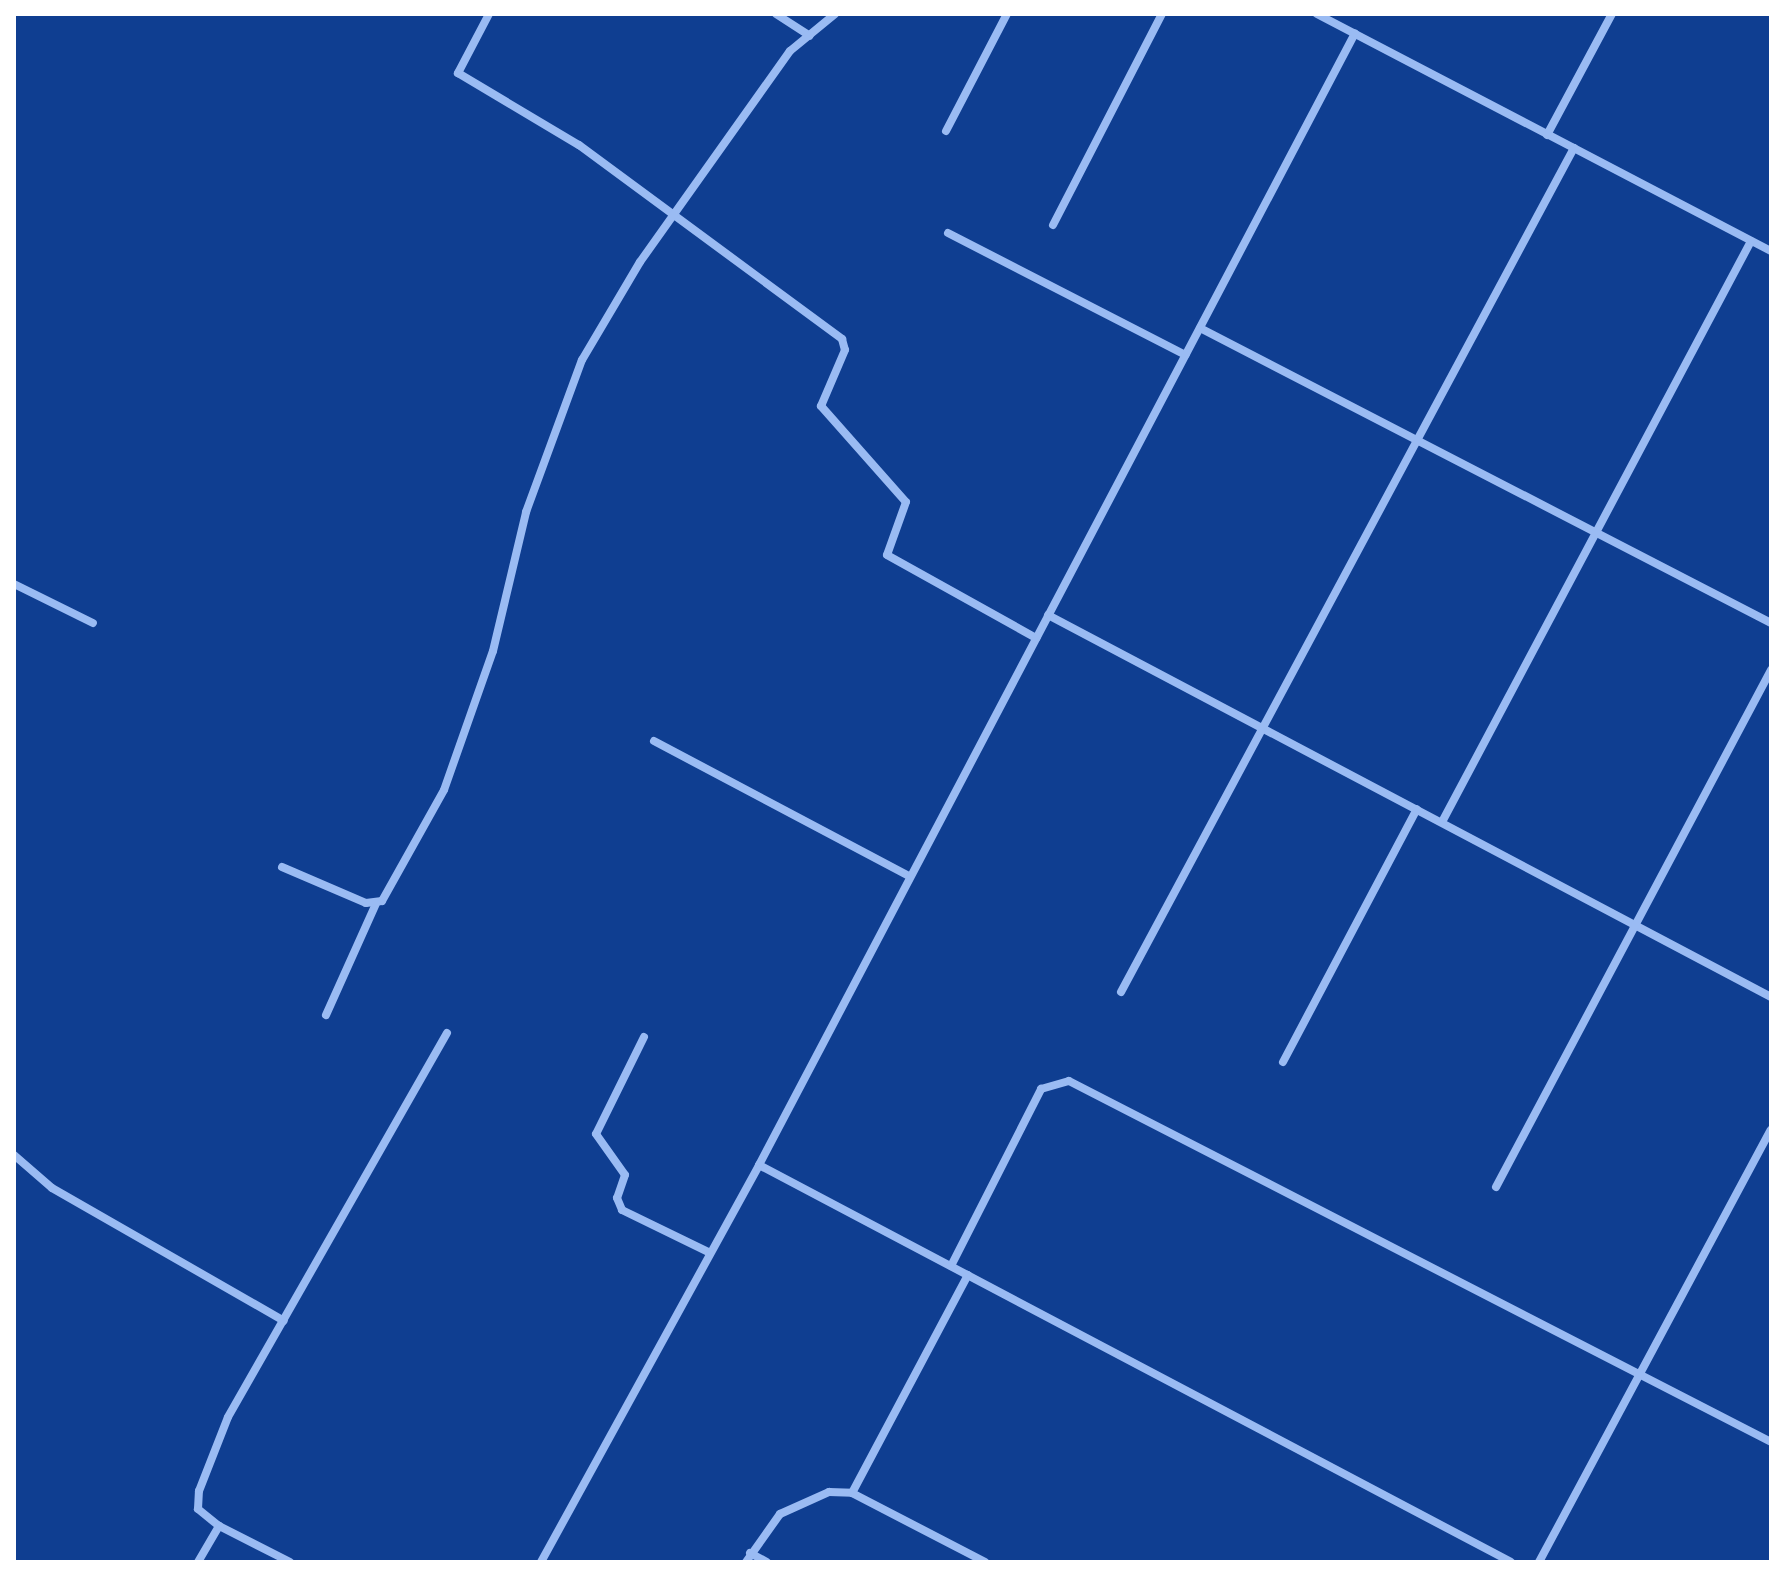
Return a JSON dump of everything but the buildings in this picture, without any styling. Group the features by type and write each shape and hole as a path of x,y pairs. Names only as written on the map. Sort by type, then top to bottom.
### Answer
{"street":[{"path":"489,14 459,66 463,79 579,145 677,212 842,339 845,350 821,406 906,502 887,555 1036,638"},
{"path":"776,14 810,36"},
{"path":"326,1015 376,904 444,790 493,651 526,512 582,360 677,212 790,51 835,14"},
{"path":"946,131 1007,14"},
{"path":"1053,225 1162,14"},
{"path":"1317,14 1771,251"},
{"path":"1547,135 1612,14"},
{"path":"541,1562 759,1165 1355,33"},
{"path":"1121,992 1574,148"},
{"path":"948,233 1185,355"},
{"path":"1442,822 1751,241"},
{"path":"1200,328 1771,623"},
{"path":"14,584 93,623"},
{"path":"1048,615 1771,997"},
{"path":"1496,1187 1771,670"},
{"path":"654,741 909,876"},
{"path":"1283,1062 1417,809"},
{"path":"282,867 376,904"},
{"path":"290,1562 219,1526 198,1509 199,1491 228,1417 447,1033"},
{"path":"644,1037 596,1134 625,1175 617,1198 622,1210 710,1253"},
{"path":"951,1266 1041,1089 1069,1081 1771,1442"},
{"path":"1539,1562 1771,1130"},
{"path":"14,1155 52,1188 284,1321"},
{"path":"759,1165 1511,1562"},
{"path":"852,1493 968,1275"},
{"path":"767,1562 748,1558 780,1514 802,1500 852,1493 985,1562"},
{"path":"198,1562 219,1526"}]}
